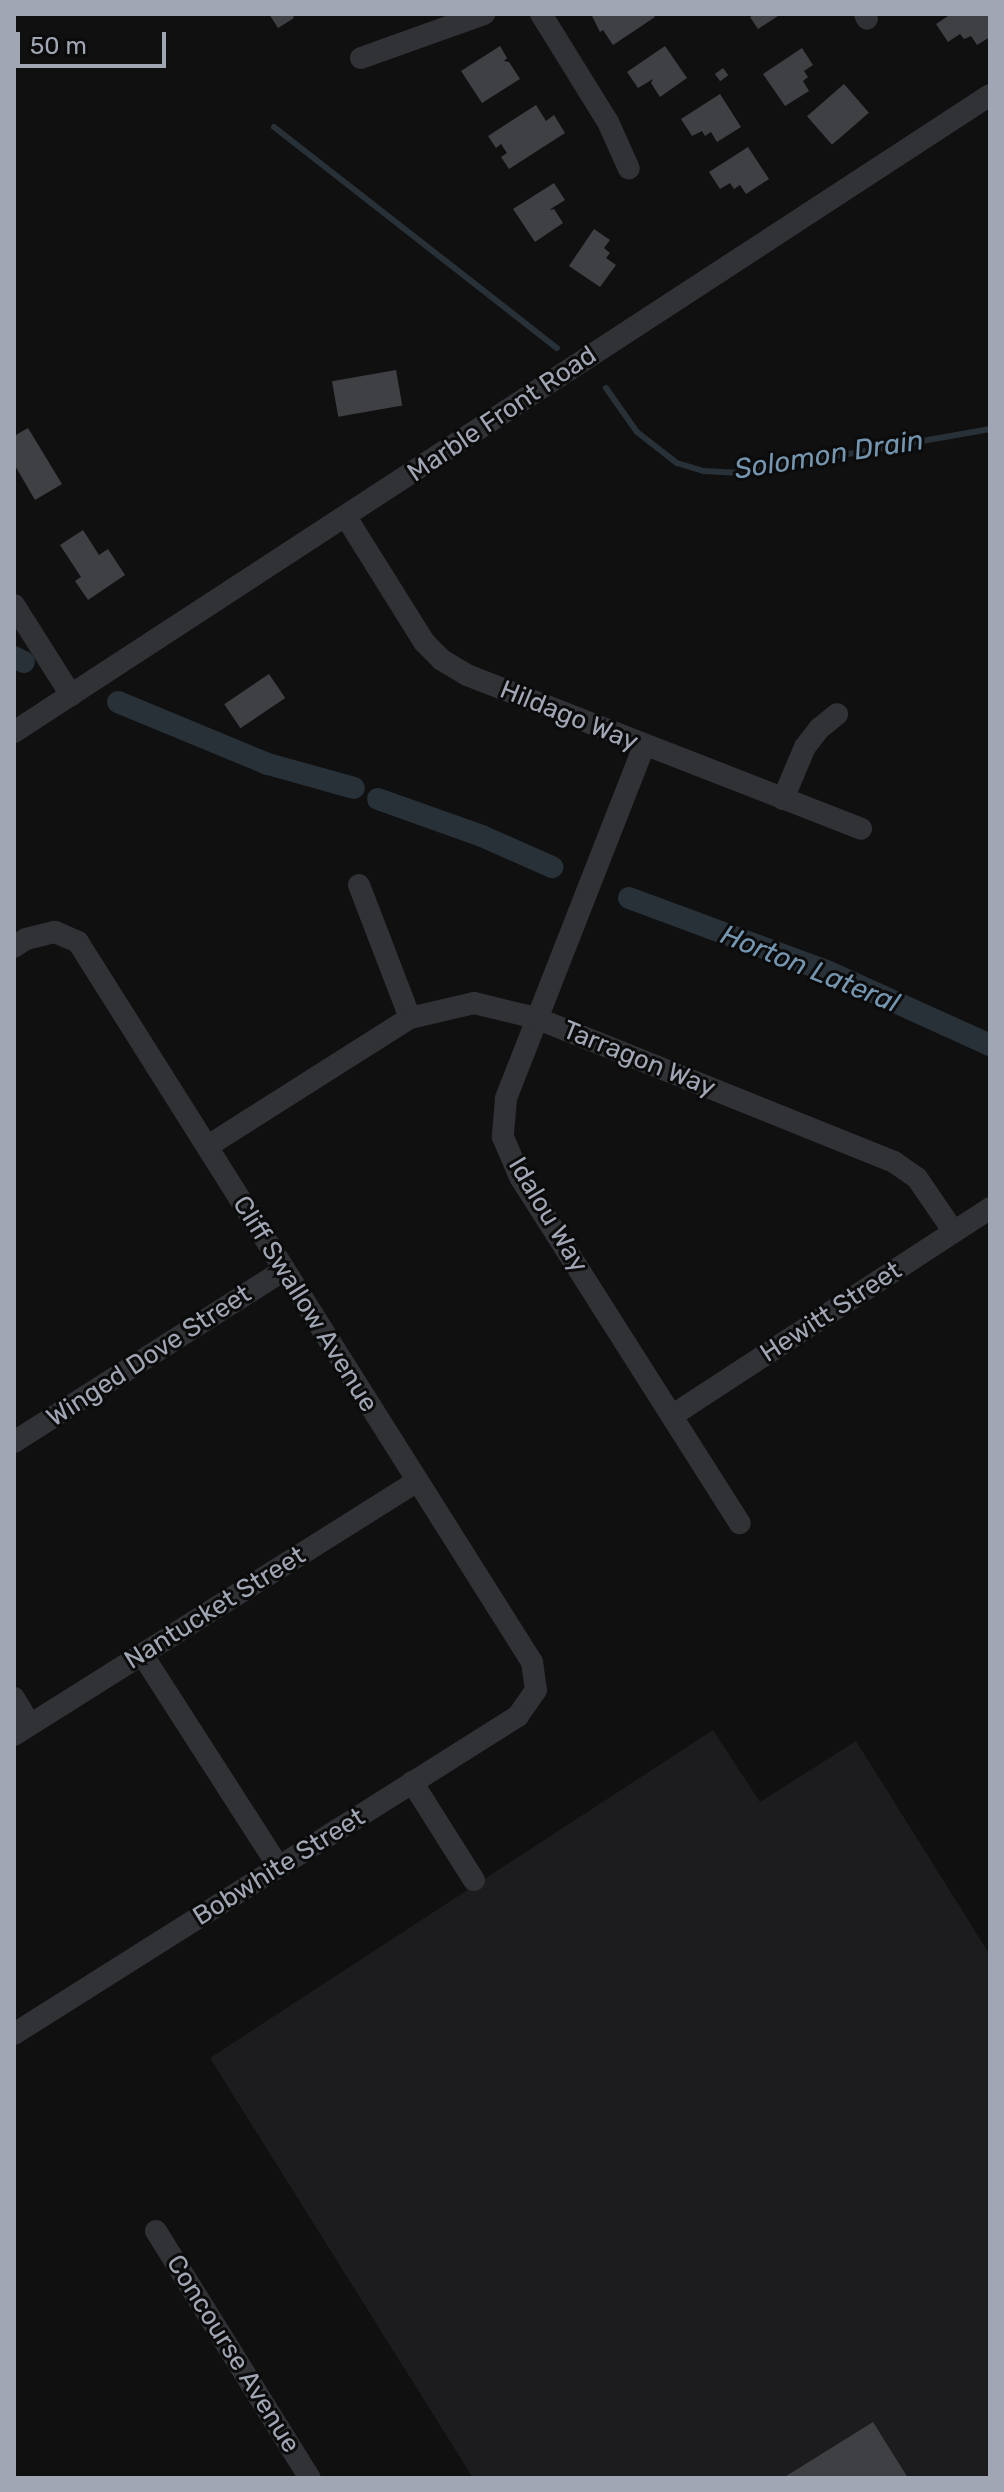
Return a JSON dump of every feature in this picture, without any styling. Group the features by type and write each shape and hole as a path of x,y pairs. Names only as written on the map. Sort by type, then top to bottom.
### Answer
{"street":[{"path":"361,58 484,14"},
{"path":"541,14 608,122 629,169"},
{"name":"Marble Front Road","path":"14,732 990,95"},
{"name":"Hildago Way","path":"346,517 424,642 442,660 467,675 861,829"},
{"path":"14,605 71,695"},
{"path":"783,799 805,747 820,728 837,714"},
{"name":"Idalou Way","path":"644,746 506,1099 503,1137 520,1177 740,1523"},
{"path":"359,885 410,1018"},
{"name":"Cliff Swallow Avenue","path":"14,947 26,939 55,932 78,942 532,1662 536,1690"},
{"name":"Tarragon Way","path":"208,1146 304,1088 375,1037 410,1018 474,1003 536,1018 894,1162 917,1178 954,1232"},
{"name":"Hewitt Street","path":"673,1415 990,1208"},
{"name":"Winged Dove Street","path":"14,1442 284,1270"},
{"name":"Nantucket Street","path":"22,1730 416,1482"},
{"path":"142,1654 279,1867"},
{"name":"Bobwhite Street","path":"14,2034 518,1716 536,1690"},
{"path":"14,1698 22,1730"},
{"path":"412,1782 474,1880"},
{"name":"Concourse Avenue","path":"156,2231 310,2478"}],"shaded area":[{"path":"713,1730 760,1802 856,1741 990,1955 990,2478 473,2478 210,2058"}],"building":[{"path":"269,14 292,14 294,18 278,28"},
{"path":"591,14 653,14 655,17 613,45 603,30 600,32"},
{"path":"755,14 781,14 758,29 750,17"},
{"path":"951,14 990,14 990,37 977,45 971,36 964,39 960,34 948,42 936,24"},
{"path":"500,46 507,58 504,61 509,62 520,79 482,103 461,71"},
{"path":"665,46 687,78 660,97 651,83 653,79 638,88 627,72"},
{"path":"802,48 813,65 804,71 808,77 803,81 809,91 785,106 763,74"},
{"path":"723,68 728,75 720,81 715,74"},
{"path":"844,84 869,113 832,145 807,116"},
{"path":"720,94 741,127 717,142 711,132 705,136 702,131 692,136 681,119"},
{"path":"536,105 546,121 554,115 565,133 509,169 501,157 507,153 501,144 496,148 488,136"},
{"path":"748,147 769,179 746,194 740,185 734,189 730,183 720,189 709,172"},
{"path":"554,183 565,200 549,210 554,209 563,223 535,242 513,209"},
{"path":"594,229 610,240 604,248 610,253 606,258 616,265 600,287 569,266"},
{"path":"396,370 402,405 338,417 332,381"},
{"path":"28,428 62,484 35,500 14,464 14,436"},
{"path":"83,530 99,555 108,549 125,575 88,600 75,581 81,577 60,545"},
{"path":"269,674 285,698 240,728 224,704"},
{"path":"873,2422 908,2478 783,2478"}],"waterway":[{"name":"Solomon Drain","path":"274,127 557,348"},
{"name":"Solomon Drain","path":"606,388 637,432 677,463 704,471 741,473 990,429"},
{"name":"Horton Lateral","path":"14,657 24,662"},
{"name":"Horton Lateral","path":"118,702 268,764 354,788"},
{"name":"Horton Lateral","path":"378,799 482,836 552,867"},
{"name":"Horton Lateral","path":"629,898 829,972 990,1045"}]}
